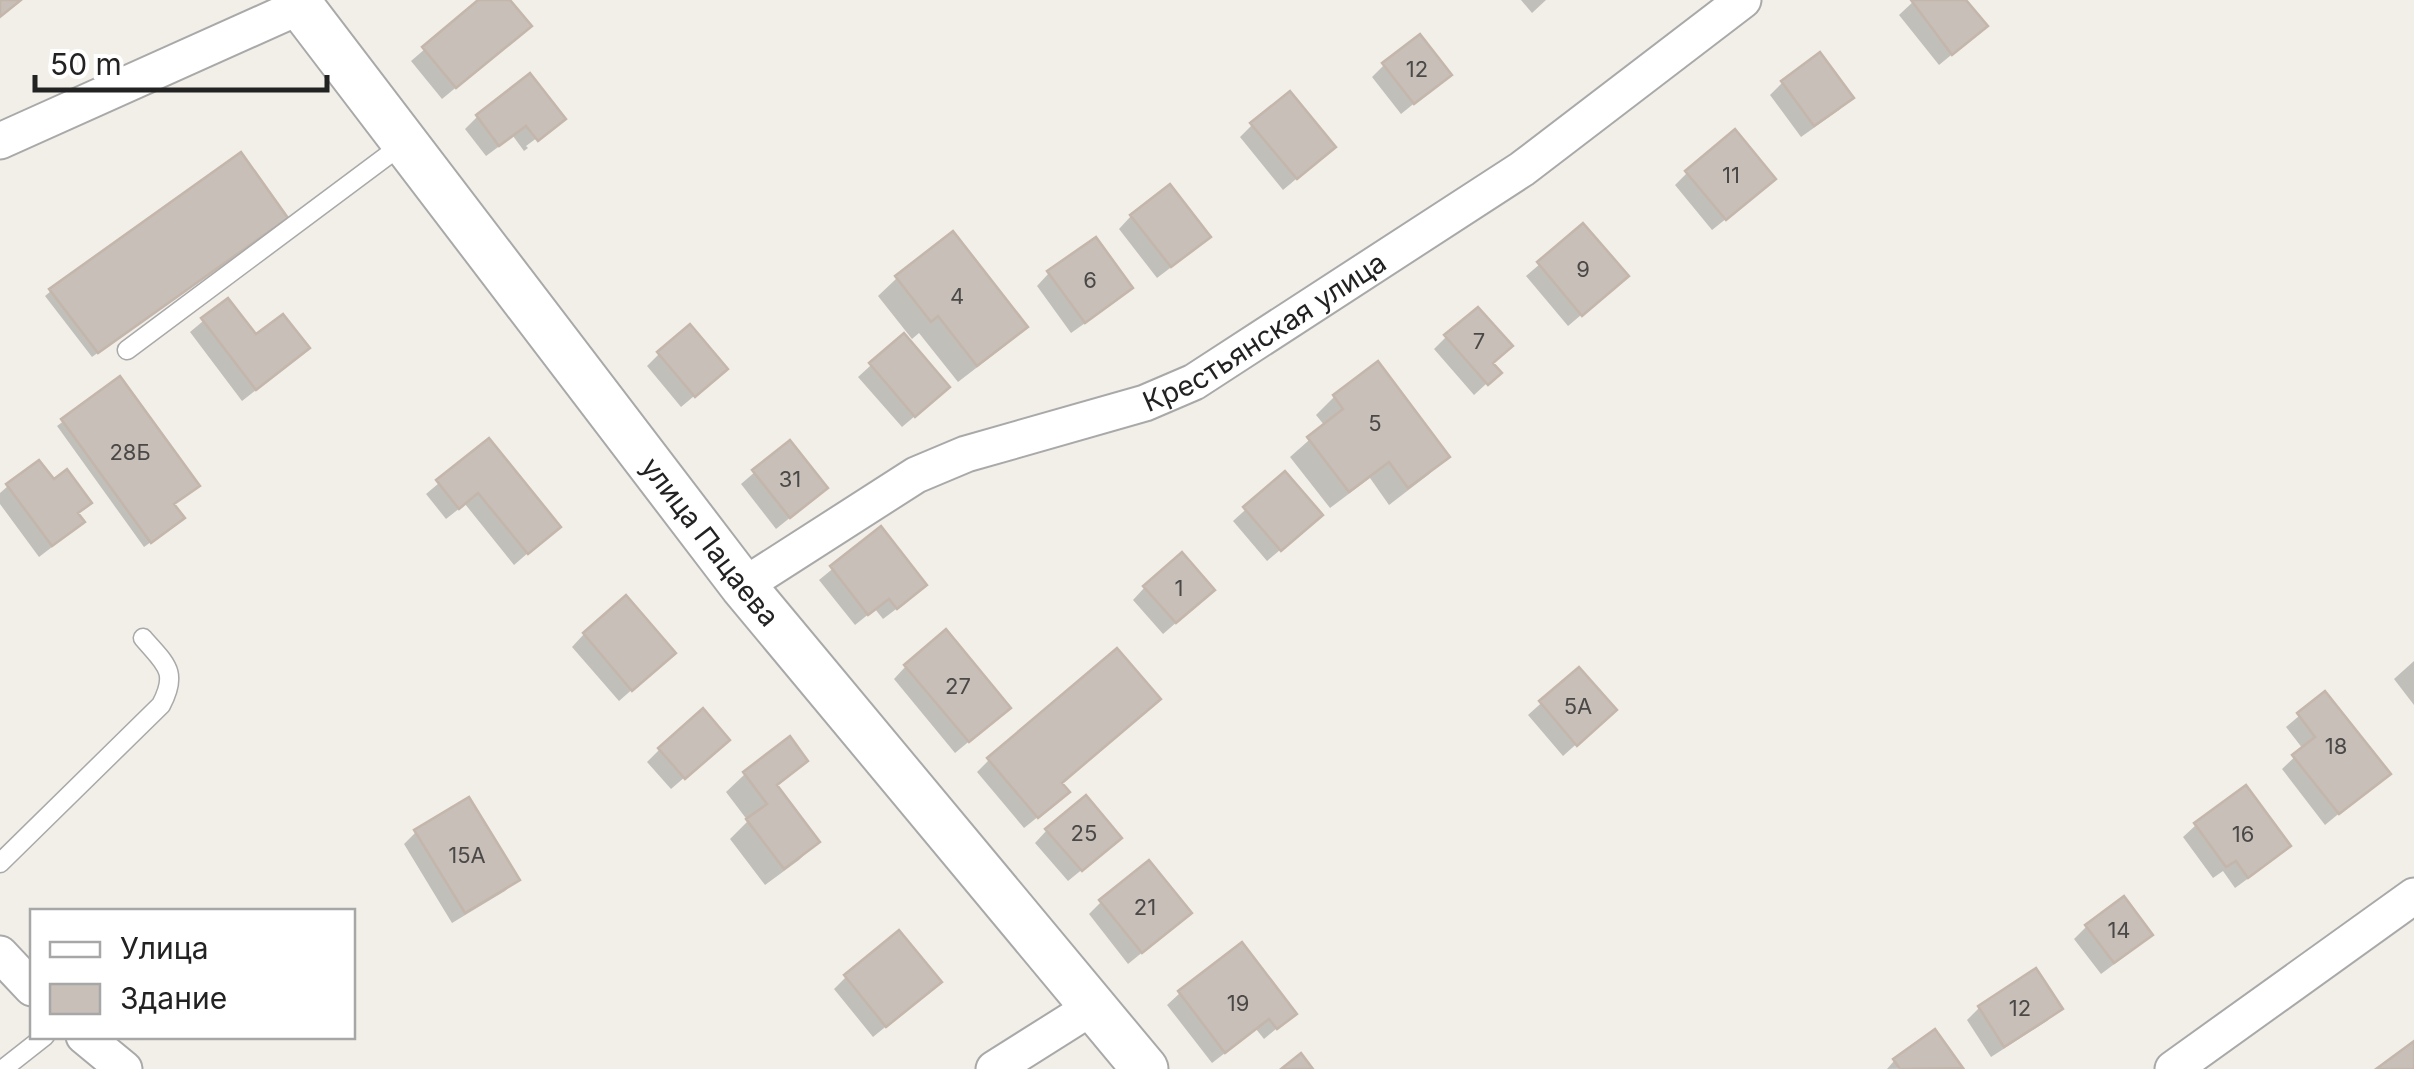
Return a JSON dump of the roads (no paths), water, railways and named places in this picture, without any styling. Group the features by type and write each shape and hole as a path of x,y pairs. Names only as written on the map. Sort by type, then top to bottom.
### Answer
{"street":[{"name":"Крестьянская улица","path":"743,586 916,475 966,454 1145,403 1194,382 1522,169 1744,0"},
{"name":"улица Пацаева","path":"298,3 743,586 1145,1069"},
{"path":"0,141 298,3"},
{"path":"2172,1069 2414,896"},
{"path":"0,954 30,986"},
{"path":"994,1069 1094,1006"},
{"path":"88,1039 124,1069"}],"lane":[{"path":"127,350 405,143"},
{"path":"0,864 161,705 170,688 168,668 143,638"},
{"path":"2,1069 41,1039"}]}
